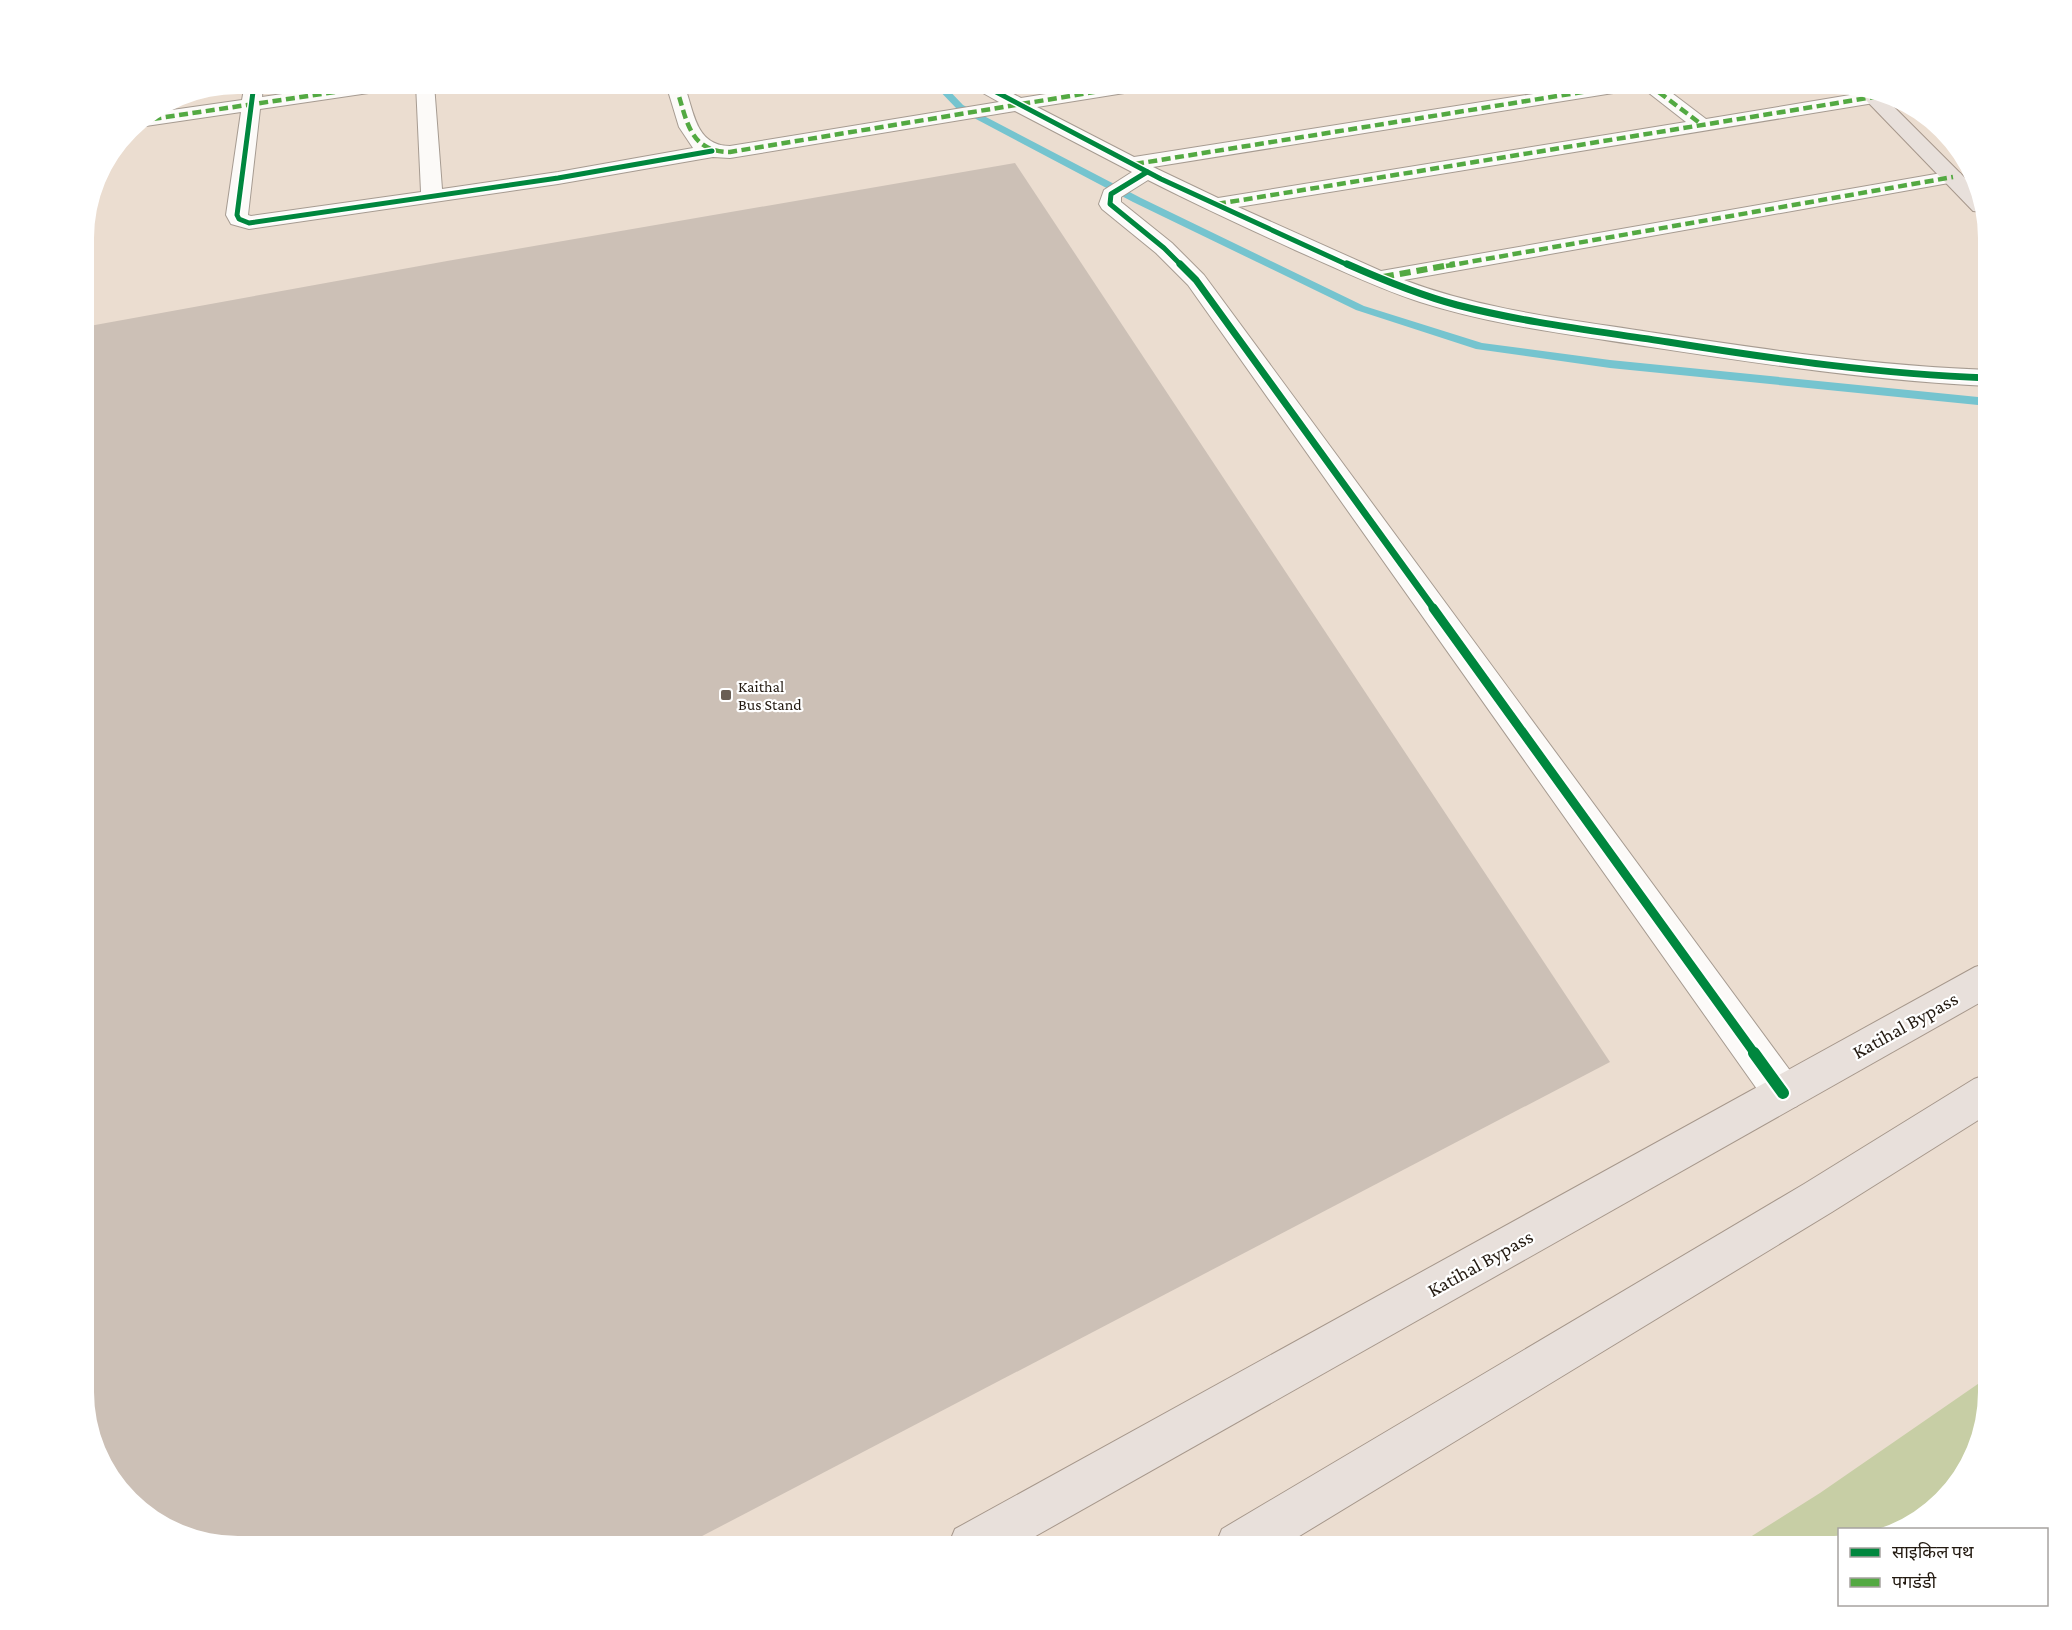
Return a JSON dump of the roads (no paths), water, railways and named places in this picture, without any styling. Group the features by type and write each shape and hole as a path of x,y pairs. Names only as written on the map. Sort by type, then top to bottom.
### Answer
{"main road":[{"path":"1880,102 1971,197"},
{"name":"Katihal Bypass","path":"990,1536 1978,985"},
{"path":"1256,1536 1818,1198 1978,1098"}],"street":[{"path":"166,115 253,94 237,215 243,222 257,224 601,171 712,151 730,152 1080,94"},
{"path":"426,94 432,197"},
{"path":"679,94 694,138 701,146 712,151"},
{"path":"999,94 1130,178 1214,205 1377,278 1478,310 1527,320 1798,363 1889,373 1978,377"},
{"path":"1579,94 1130,178 1110,204 1164,248 1196,280 1784,1093"},
{"path":"1661,94 1701,124"},
{"path":"1214,205 1701,124 1854,96"},
{"path":"1377,278 1953,177"}],"waterway":[{"path":"948,94 960,107 1137,200 1360,308 1480,346 1610,364 1978,401"}],"place":[{"name":"Kaithal Bus Stand","path":"726,695"}]}
